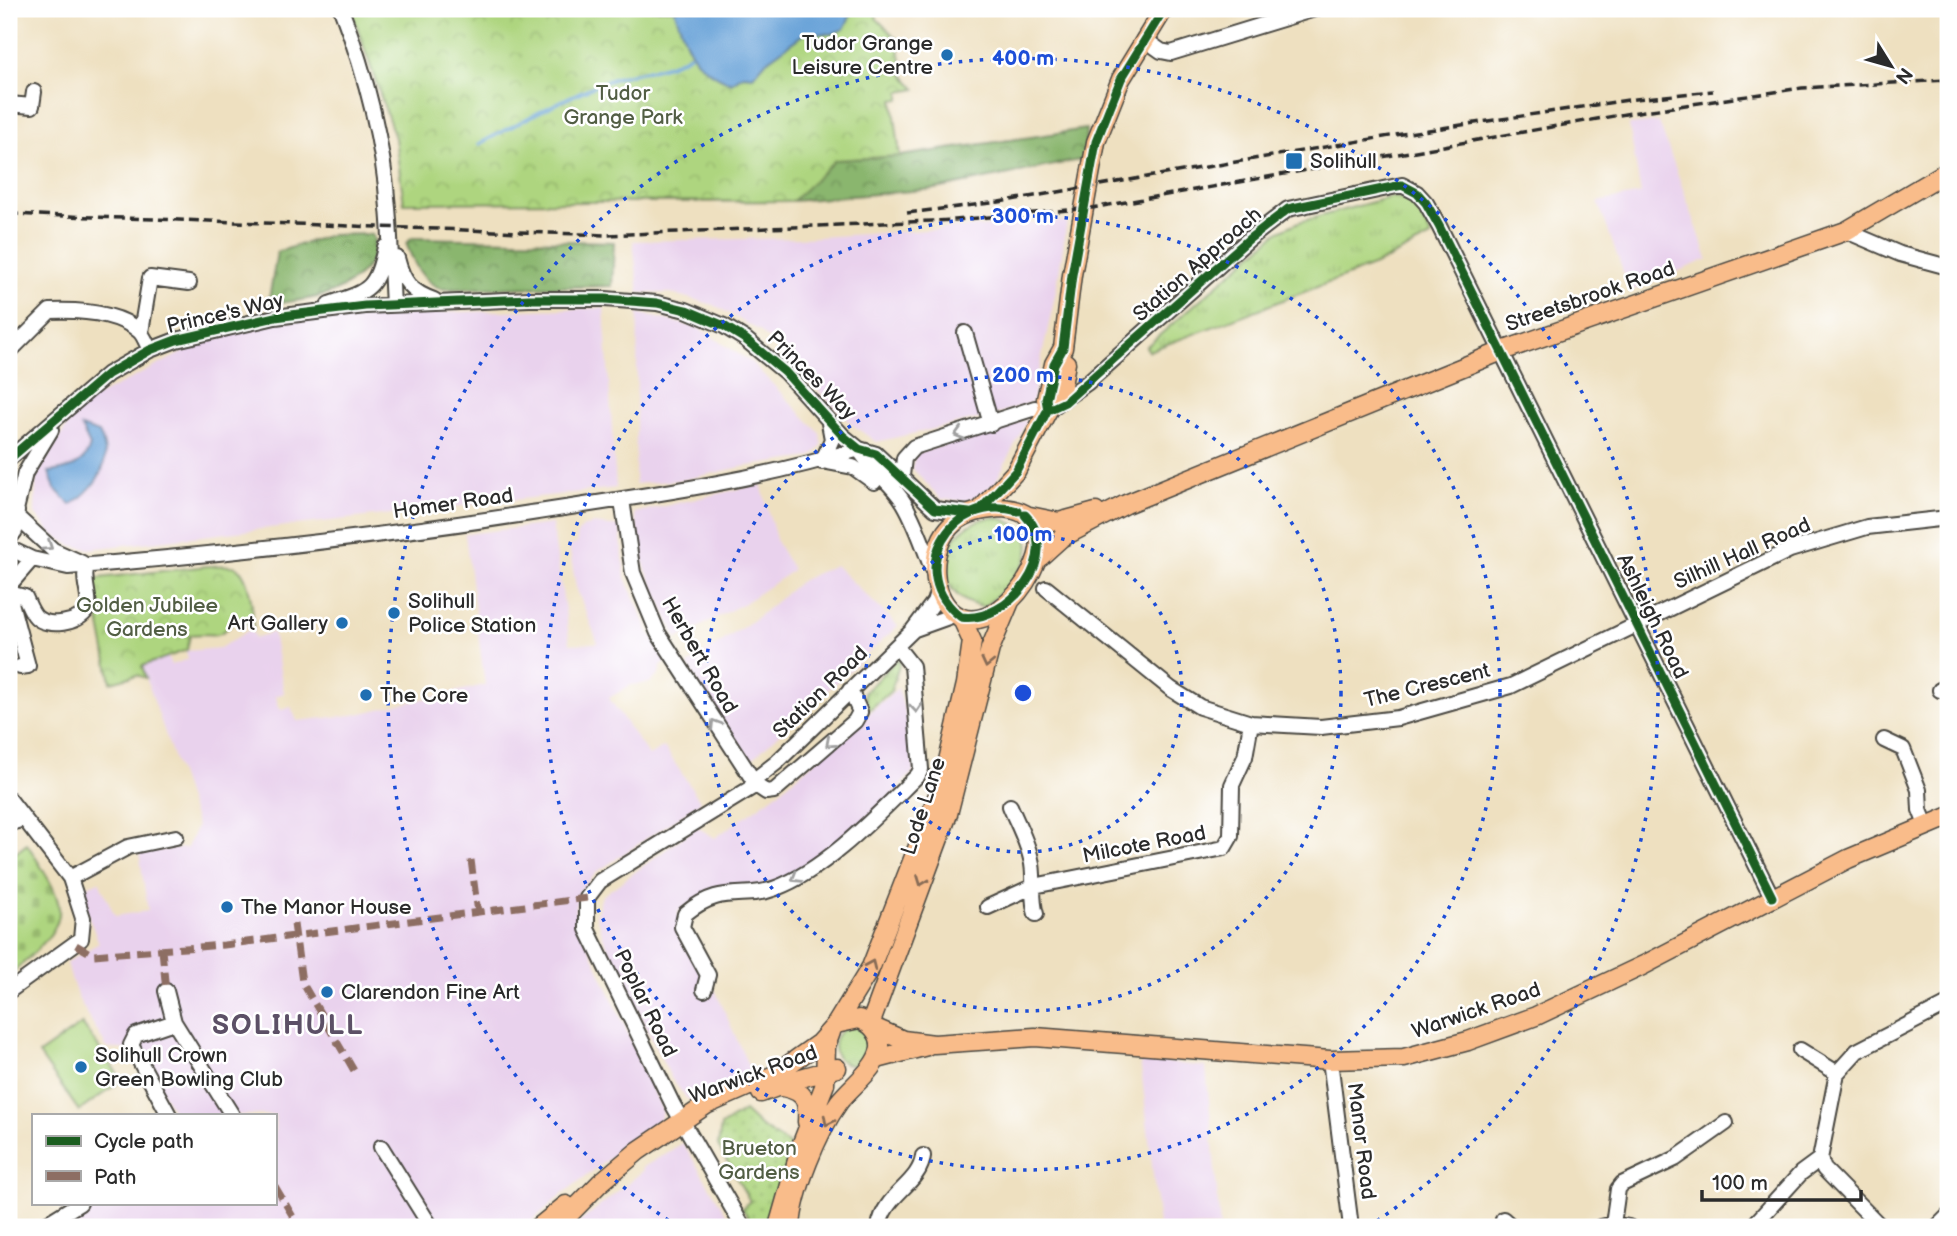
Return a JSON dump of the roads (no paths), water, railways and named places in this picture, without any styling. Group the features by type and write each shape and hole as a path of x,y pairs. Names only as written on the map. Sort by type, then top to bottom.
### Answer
{"main road":[{"path":"1016,471 1013,491 1022,513 1038,532 1040,557 1011,600 984,618 959,615 937,584 937,556 945,535 955,522 974,512 1016,471 1047,412 1060,396 1066,359 1063,348 1072,275 1095,149 1121,79 1164,9"},
{"name":"Streetsbrook Road","path":"1040,557 1061,538 1126,504 1502,351 1846,231 1948,171"},
{"name":"Streetsbrook Road","path":"1022,513 1059,522 1126,504"},
{"path":"974,512 999,508 1022,513"},
{"name":"Lode Lane","path":"872,1026 948,814 990,649 1011,600"},
{"name":"Lode Lane","path":"834,1026 871,967 943,782 966,684 971,649 968,628 959,615"},
{"name":"Warwick Road","path":"872,1026 903,1040 934,1044 1035,1037 1330,1060 1404,1058 1498,1031 1601,986 1772,897 1948,817"},
{"path":"850,1018 872,1026 880,1039 873,1063 831,1115 779,1227 830,1064 825,1046 834,1026 850,1018"},
{"name":"Warwick Road","path":"557,1227 596,1187 638,1152 706,1105 774,1075 819,1043 834,1026"},
{"name":"Warwick Road","path":"873,1063 934,1044"},
{"path":"830,1064 855,1073 873,1063"},
{"name":"Warwick Road","path":"683,1122 830,1064"},
{"path":"777,1086 795,1089 806,1101 806,1136"},
{"name":"Warwick Road","path":"539,1227 571,1200 596,1187"}],"street":[{"path":"341,9 371,104 385,181 393,305"},
{"path":"1144,39 1161,51 1171,53 1315,9"},
{"path":"9,104 33,106 34,92"},
{"name":"Station Approach","path":"1047,412 1065,402 1249,239 1289,209 1402,185 1417,193 1426,203 1502,351"},
{"path":"389,226 406,284 417,294 438,302"},
{"path":"297,314 368,289 379,275 389,226"},
{"path":"1846,231 1900,254 1948,267"},
{"path":"141,332 150,278 189,284"},
{"name":"Prince's Way","path":"9,459 108,374 150,350 176,340 297,314 393,305 529,299 657,303"},
{"name":"Princes Way","path":"657,303 707,318 745,339 785,372 829,423 859,449 868,465 885,479 904,502 937,584"},
{"path":"9,352 50,311 79,310 122,322 141,332 150,350"},
{"path":"965,333 992,424"},
{"name":"Ashleigh Road","path":"1502,351 1772,897"},
{"path":"902,476 904,458 914,447 1035,408 1047,412"},
{"name":"Prince's Way","path":"9,539 15,531 14,508 24,473 60,414"},
{"path":"829,423 832,439 822,462 853,467 868,476 916,530"},
{"name":"Princes Way","path":"859,449 876,454 935,509 974,512"},
{"name":"Homer Road","path":"9,548 32,559 68,567 395,533 622,500 822,462 859,449"},
{"name":"Herbert Road","path":"622,500 633,573 658,633 753,781"},
{"name":"Homer Road","path":"14,508 53,551 87,565"},
{"name":"Silhill Hall Road","path":"1637,622 1790,550 1867,527 1948,518"},
{"path":"20,667 28,666 9,593 12,582 32,559"},
{"path":"9,593 25,597 36,617 45,622 56,624 75,619 86,612 88,605 82,578 87,565"},
{"name":"Station Road","path":"587,898 600,881 645,856 723,803 728,794 746,781 753,781 776,763 913,630 934,602 937,584"},
{"name":"The Crescent","path":"1046,588 1171,690 1200,707 1251,723 1321,727 1398,718 1443,707 1511,686 1637,622"},
{"name":"Station Road","path":"913,630 959,615"},
{"path":"704,990 708,975 682,927 685,914 708,898 730,892 773,890 797,878 881,811 918,775 921,769 912,666 897,647"},
{"path":"753,781 761,790 774,791 855,721 860,712 850,690"},
{"name":"Milcote Road","path":"988,907 1034,886 1224,848 1231,836 1232,785 1245,757 1251,723"},
{"path":"1884,740 1903,749 1919,790 1920,810 1926,825"},
{"path":"9,799 16,822 70,878 84,934 76,945 9,991"},
{"path":"1010,806 1031,858 1034,886 1032,900 1037,915"},
{"path":"70,878 128,847 176,837"},
{"name":"Poplar Road","path":"587,898 587,929 683,1122"},
{"path":"166,991 174,1022 231,1114"},
{"path":"1881,1227 1824,1169 1819,1159 1837,1073 1857,1051 1948,1004"},
{"path":"168,1114 131,1045 136,1035 174,1022"},
{"path":"1800,1051 1837,1073"},
{"name":"Manor Road","path":"1330,1060 1351,1227"},
{"name":"Warwick Road","path":"683,1122 696,1139 744,1227"},
{"path":"1629,1227 1606,1226 1622,1184 1675,1159 1726,1123"},
{"path":"381,1147 431,1227"},
{"path":"879,1227 887,1202 922,1167 923,1156"},
{"path":"1752,1227 1801,1173 1819,1159"},
{"path":"41,1227 78,1204"},
{"path":"1937,1227 1948,1216"}],"water":[{"path":"674,9 854,9 844,29 832,34 805,33 764,63 753,76 743,75 731,83 706,70 698,62 687,45"},
{"path":"81,427 99,433 105,454 104,464 95,482 71,505 55,489 49,472 75,466 88,453 90,446"}],"waterway":[{"path":"479,144 591,88 618,77 669,65 690,55"}],"railway":[{"path":"9,214 607,235 955,220 1092,208 1631,113 1802,88 1948,80"},
{"path":"907,213 999,202 1402,134 1635,99 1713,91"}],"place":[{"name":"Tudor Grange Leisure Centre","path":"947,55"},
{"name":"Solihull","path":"1294,161"},
{"name":"Solihull Police Station","path":"394,613"},
{"name":"Art Gallery","path":"342,623"},
{"name":"The Core","path":"366,695"},
{"name":"The Manor House","path":"227,907"},
{"name":"Clarendon Fine Art","path":"327,992"},
{"name":"Solihull Crown Green Bowling Club","path":"81,1067"}],"district":[{"name":"SOLIHULL","path":"288,1024"}],"park label":[{"name":"Tudor Grange Park","path":"623,105"},
{"name":"Golden Jubilee Gardens","path":"147,617"},
{"name":"Brueton Gardens","path":"759,1160"}]}
